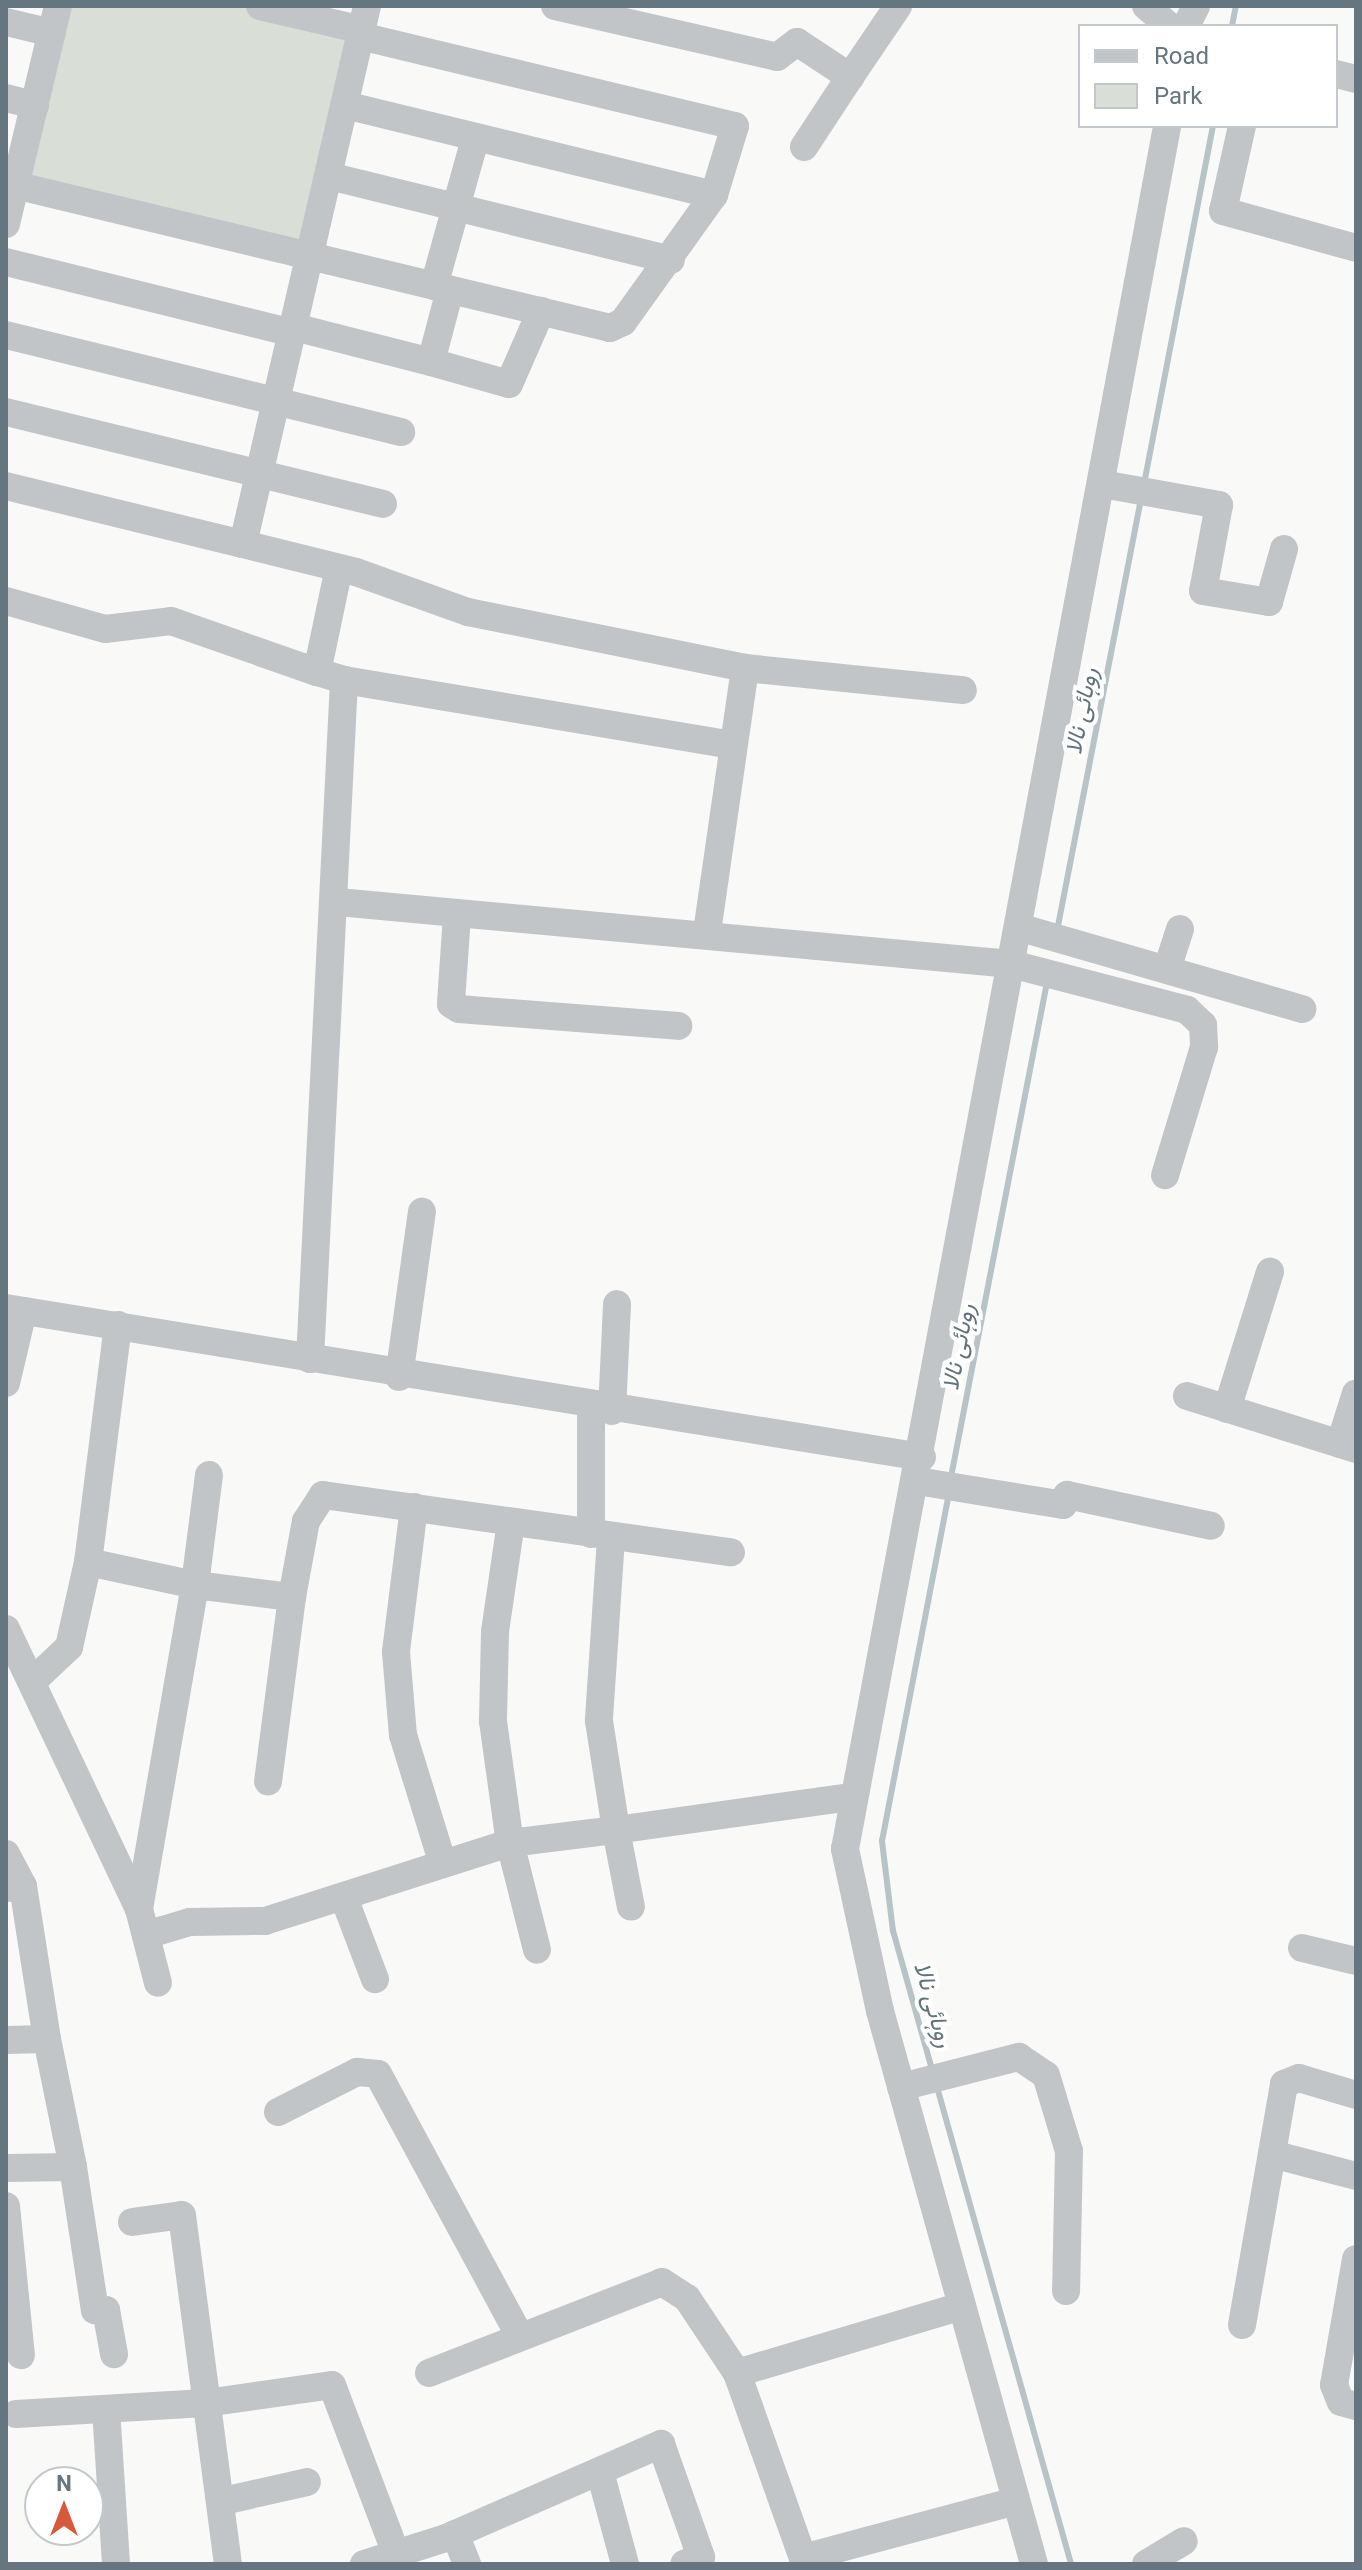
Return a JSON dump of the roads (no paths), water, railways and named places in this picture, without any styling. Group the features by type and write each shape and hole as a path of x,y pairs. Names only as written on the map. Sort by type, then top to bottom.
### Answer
{"street":[{"path":"11,184 442,288 618,326 671,260 714,195 732,123 363,24 260,6"},
{"path":"555,6 777,57 797,42 850,77"},
{"path":"1146,6 1167,24"},
{"path":"1187,24 1196,6"},
{"path":"804,147 896,7"},
{"path":"6,22 55,19 35,105 11,184 6,224"},
{"path":"243,544 363,24"},
{"path":"6,98 35,105"},
{"path":"345,105 714,195"},
{"path":"1034,2564 959,2307 908,2086 847,1884 850,1797 924,1474 1024,968 1027,929 1108,484 1167,128"},
{"path":"1242,128 1223,211 1356,248"},
{"path":"431,362 456,208 475,139"},
{"path":"329,176 671,260"},
{"path":"6,262 513,384 541,311"},
{"path":"6,335 277,399 401,432"},
{"path":"6,412 383,504"},
{"path":"1108,484 1219,505 1203,591 1269,602 1284,549"},
{"path":"6,486 339,568 468,612 745,668 963,690"},
{"path":"317,672 339,568"},
{"path":"6,601 105,629 171,621 344,680 732,745"},
{"path":"707,932 745,668"},
{"path":"310,1359 338,902 344,680"},
{"path":"338,902 457,915 707,932 1024,968 1187,1010 1203,1025 1204,1047 1165,1175"},
{"path":"457,915 451,1004 459,1009 678,1026"},
{"path":"1027,929 1075,940 1302,1009"},
{"path":"1167,969 1180,929"},
{"path":"399,1377 422,1212"},
{"path":"1227,1409 1270,1272"},
{"path":"617,1304 601,1409 599,1721 631,1907"},
{"path":"6,1383 14,1309 601,1409 924,1474 971,1491 1063,1505 1067,1495 1211,1526"},
{"path":"35,1679 69,1647 88,1562 118,1325"},
{"path":"1187,1396 1348,1446 1356,1393"},
{"path":"142,1922 195,1585 209,1475"},
{"path":"268,1781 292,1597 314,1500 323,1495 731,1552"},
{"path":"414,1507 396,1652 403,1735 443,1864"},
{"path":"511,1522 495,1632 493,1721 510,1843 537,1950"},
{"path":"88,1562 195,1585 292,1597"},
{"path":"6,1629 35,1679 142,1922 158,1983"},
{"path":"142,1922 265,1921 510,1843 850,1797"},
{"path":"6,1854 73,2167 95,2310 106,2310 114,2354"},
{"path":"344,1898 375,1979"},
{"path":"1302,1948 1356,1961"},
{"path":"6,2040 47,2039"},
{"path":"908,2086 1019,2057 1046,2075 1069,2151 1066,2291"},
{"path":"278,2112 357,2072 378,2074 519,2335"},
{"path":"1242,2325 1272,2154 1291,2078 1356,2095"},
{"path":"1272,2154 1356,2176"},
{"path":"6,2168 73,2167"},
{"path":"6,2206 21,2355"},
{"path":"132,2222 182,2215 206,2403 223,2501 228,2564"},
{"path":"1356,2259 1334,2385 1341,2402 1356,2406"},
{"path":"429,2373 519,2335 662,2282 687,2298 737,2373 803,2558 1015,2501"},
{"path":"737,2373 959,2307"},
{"path":"16,2414 206,2403 332,2385 398,2559"},
{"path":"106,2409 116,2564"},
{"path":"364,2564 398,2559 661,2444 701,2557 684,2564"},
{"path":"600,2472 625,2564"},
{"path":"223,2501 307,2482"},
{"path":"455,2534 467,2564"},
{"path":"1146,2564 1184,2541"}],"waterway":[{"name":"روہائی نالا","path":"1232,24 1236,6"},
{"name":"روہائی نالا","path":"1144,484 1213,128"},
{"name":"روہائی نالا","path":"1057,931 1141,499"},
{"name":"روہائی نالا","path":"951,1477 1047,982"},
{"name":"روہائی نالا","path":"933,2073 893,1931 882,1841 949,1492"},
{"name":"روہائی نالا","path":"937,2087 1071,2564"}]}
